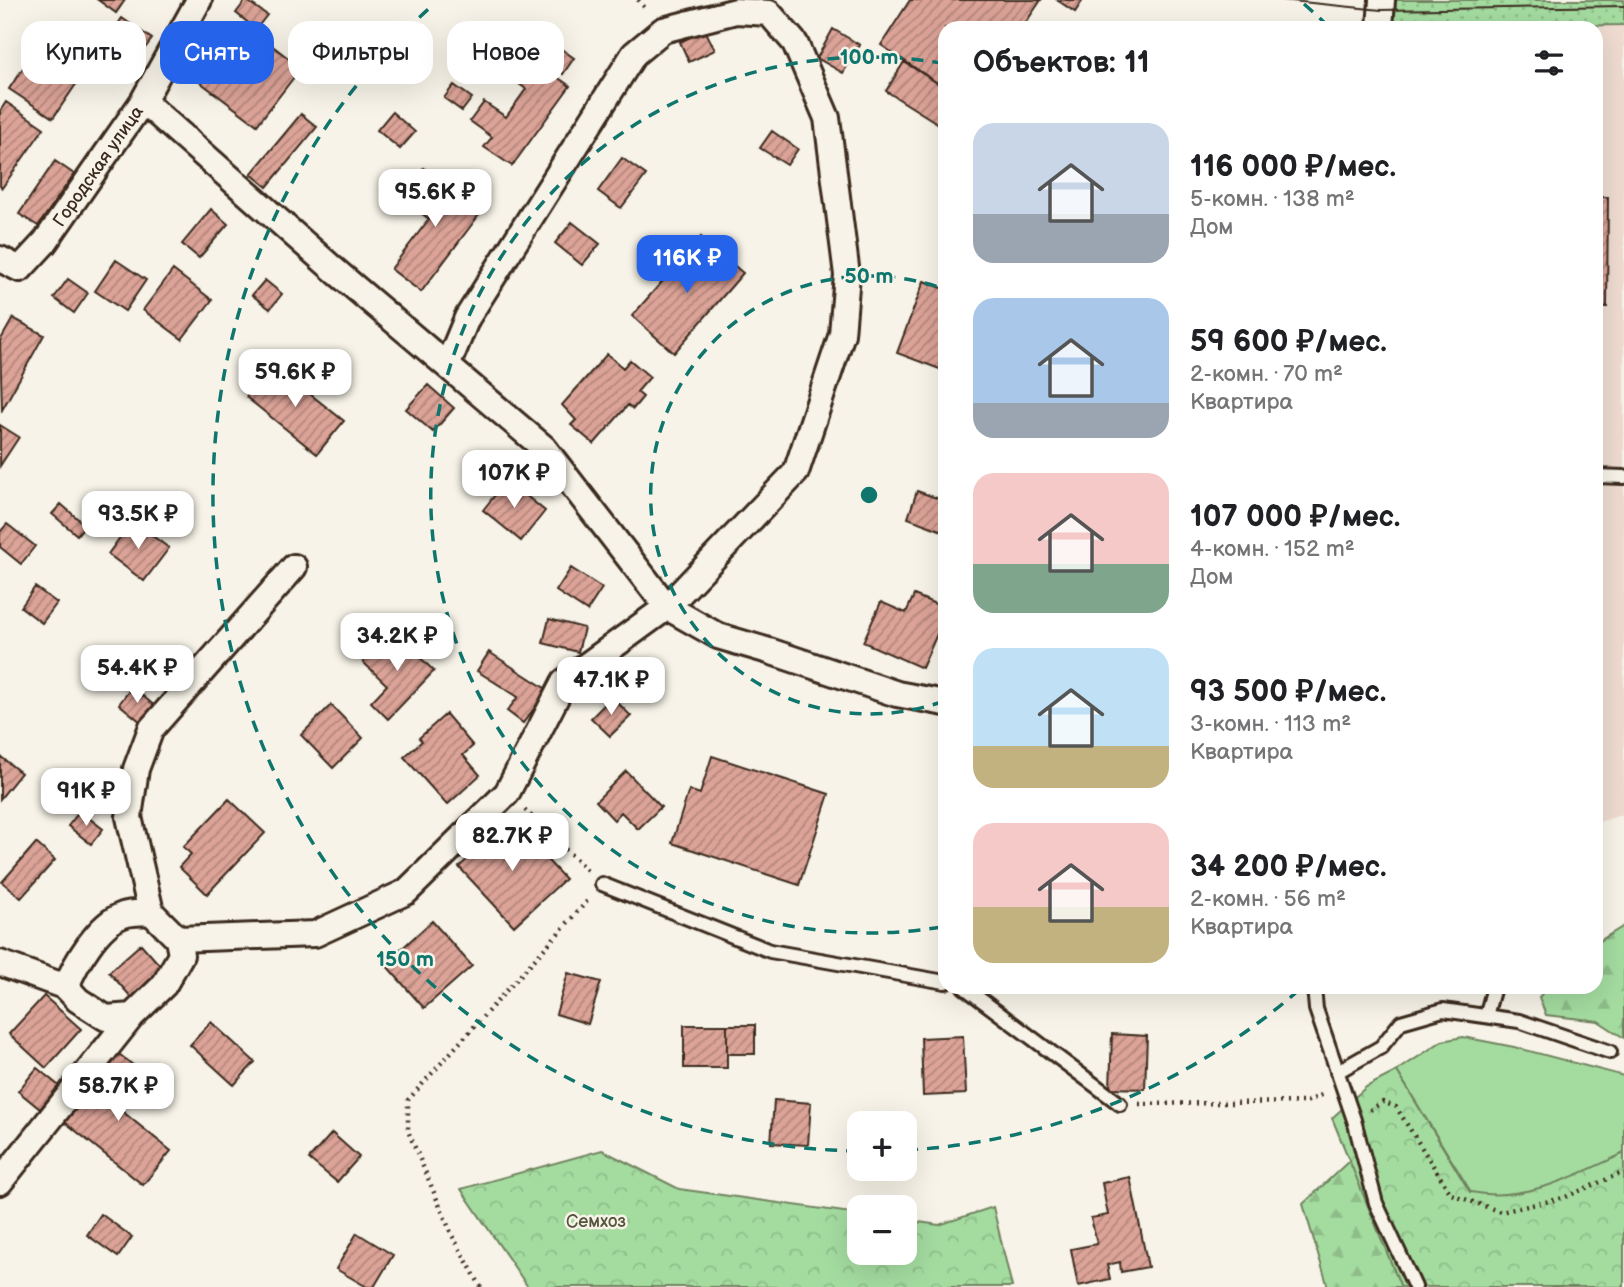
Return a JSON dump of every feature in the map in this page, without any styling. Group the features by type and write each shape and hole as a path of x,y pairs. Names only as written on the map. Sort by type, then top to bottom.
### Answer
{"street":[{"name":"Городская улица","path":"0,259 20,269 45,242 143,101 199,0"},
{"path":"1380,21 1382,0"},
{"path":"178,939 315,934 406,892 508,793 564,682 667,607 796,472 842,334 847,275 827,118 795,43 769,7 736,11 663,30 634,54 467,318 448,364"},
{"path":"143,101 332,268 544,448 667,607 718,636 897,694 938,703"},
{"path":"0,1182 132,1016 164,985 181,955 178,939 151,912 129,817 136,769 151,729 294,567"},
{"path":"66,987 85,949 109,925 122,915 151,912"},
{"path":"0,963 66,987 78,1000 106,1018 132,1016"}],"lane":[{"path":"1603,476 1624,477"},
{"path":"602,884 770,951 938,981"},
{"path":"973,994 1120,1104"},
{"path":"1315,994 1316,1009 1354,1119 1376,1203 1415,1287"},
{"path":"1486,1016 1492,994"},
{"path":"1337,1072 1381,1046 1401,1021 1443,1010 1519,1021 1610,1052"}],"path":[{"path":"481,1287 452,1235 408,1131 408,1100 602,884 508,793"},
{"path":"1120,1104 1306,1102 1341,1086"},
{"path":"1354,1119 1383,1102 1396,1107 1451,1194 1502,1212 1563,1198 1624,1172"}],"shaded area":[{"path":"1603,25 1624,25 1624,814 1603,821"}],"green space":[{"path":"1396,0 1624,0 1624,25 1603,25 1603,21 1394,21"},
{"path":"1624,926 1624,1038 1598,1021 1546,1015 1539,997 1542,994 1603,994 1603,939"},
{"path":"1463,1037 1514,1047 1624,1076 1624,1153 1550,1185 1510,1194 1471,1192 1397,1071 1442,1041"},
{"path":"1397,1071 1470,1192 1609,1160 1624,1153 1624,1287 1401,1287 1332,1118 1366,1087"},
{"name":"Семхоз","path":"602,1150 679,1189 847,1212 847,1265 917,1265 917,1222 939,1225 993,1207 1012,1287 528,1287 461,1189"},
{"path":"1350,1160 1401,1287 1328,1287 1303,1204"}],"building":[{"path":"98,0 125,0 116,13"},
{"path":"246,0 267,15 262,21 246,21 236,13"},
{"path":"910,0 1041,0 1027,21 938,21 938,83 881,45"},
{"path":"1057,0 1083,0 1075,12"},
{"path":"833,29 860,45 843,73 817,58"},
{"path":"705,30 715,50 689,62 680,42"},
{"path":"146,35 152,39 146,47"},
{"path":"274,47 288,58 289,84 257,125 203,84 274,84"},
{"path":"564,51 574,58 564,73"},
{"path":"904,62 938,84 938,124 886,91"},
{"path":"21,71 21,84 76,84 53,118 9,89"},
{"path":"564,82 570,86 512,166 484,147 492,137 470,121 484,102 506,117 526,89 519,84 564,84"},
{"path":"454,85 472,98 462,111 444,98"},
{"path":"6,102 44,128 2,188 0,111"},
{"path":"392,112 415,132 400,149 377,130"},
{"path":"301,114 317,127 267,187 251,174"},
{"path":"772,131 798,149 787,165 760,148"},
{"path":"622,158 646,175 621,208 598,191"},
{"path":"55,161 74,174 38,226 19,214"},
{"path":"424,168 482,211 421,292 391,269 429,219 412,206 418,198 407,190"},
{"path":"1603,197 1608,197 1607,307 1603,307"},
{"path":"211,209 228,224 199,258 182,244"},
{"path":"572,222 600,244 582,265 555,243"},
{"path":"701,237 743,273 674,353 632,316"},
{"path":"116,260 146,280 125,311 95,291"},
{"path":"173,270 212,300 182,339 143,310"},
{"path":"68,279 88,293 74,313 54,298"},
{"path":"265,280 282,294 270,309 252,295"},
{"path":"924,281 938,286 938,368 897,353"},
{"path":"13,318 44,335 2,410 0,341"},
{"path":"607,354 623,368 630,360 650,377 637,392 643,397 633,409 628,405 594,444 571,425 576,420 562,405"},
{"path":"272,364 344,421 317,454 246,397"},
{"path":"428,385 454,408 433,432 406,409"},
{"path":"0,425 19,437 0,466"},
{"path":"507,480 545,511 521,541 483,510"},
{"path":"917,491 938,498 938,529 908,518"},
{"path":"61,504 85,525 77,535 52,514"},
{"path":"132,521 169,548 144,581 108,554"},
{"path":"7,524 35,546 21,564 0,547 0,532"},
{"path":"571,568 602,588 587,611 556,591"},
{"path":"35,587 57,603 42,623 21,607"},
{"path":"914,595 938,605 938,632 922,668 863,642 881,602 906,613"},
{"path":"549,619 584,628 578,652 543,643"},
{"path":"393,631 434,671 388,719 371,702 387,685 363,662"},
{"path":"489,652 548,690 523,723 507,711 518,697 477,671"},
{"path":"132,687 155,706 141,722 119,704"},
{"path":"612,697 631,716 610,736 591,718"},
{"path":"331,705 363,738 333,768 301,735"},
{"path":"446,714 473,746 463,755 480,775 447,805 404,757 422,741 419,738"},
{"path":"0,756 21,773 0,799"},
{"path":"712,756 829,794 799,885 672,843 689,790 700,794"},
{"path":"626,771 661,807 638,829 621,812 614,820 596,801"},
{"path":"229,799 265,833 207,894 179,867 191,854 183,847"},
{"path":"80,811 103,829 91,844 68,826"},
{"path":"510,820 565,879 514,926 459,867"},
{"path":"36,843 55,860 21,898 2,882"},
{"path":"432,921 472,966 424,1008 385,964"},
{"path":"141,944 164,970 132,998 109,972"},
{"path":"568,973 601,982 588,1024 556,1014"},
{"path":"44,996 81,1029 46,1068 9,1034"},
{"path":"211,1022 255,1062 234,1085 190,1045"},
{"path":"684,1025 727,1025 727,1068 684,1068"},
{"path":"727,1025 755,1025 755,1054 727,1054"},
{"path":"1112,1034 1147,1036 1145,1089 1110,1088"},
{"path":"963,1036 966,1094 923,1096 921,1038"},
{"path":"119,1054 144,1074 117,1107 171,1151 143,1185 65,1122"},
{"path":"37,1068 59,1086 40,1109 18,1091"},
{"path":"774,1100 811,1103 808,1145 771,1143"},
{"path":"332,1133 359,1157 337,1182 309,1159"},
{"path":"1130,1177 1148,1267 1121,1272 1120,1262 1107,1265 1110,1279 1078,1286 1071,1249 1097,1244 1091,1218 1108,1215 1102,1183"},
{"path":"101,1214 132,1237 118,1257 87,1235"},
{"path":"357,1233 393,1255 374,1287 367,1287 336,1269"}],"tram line":[{"path":"1282,0 1381,10 1624,6"}]}
